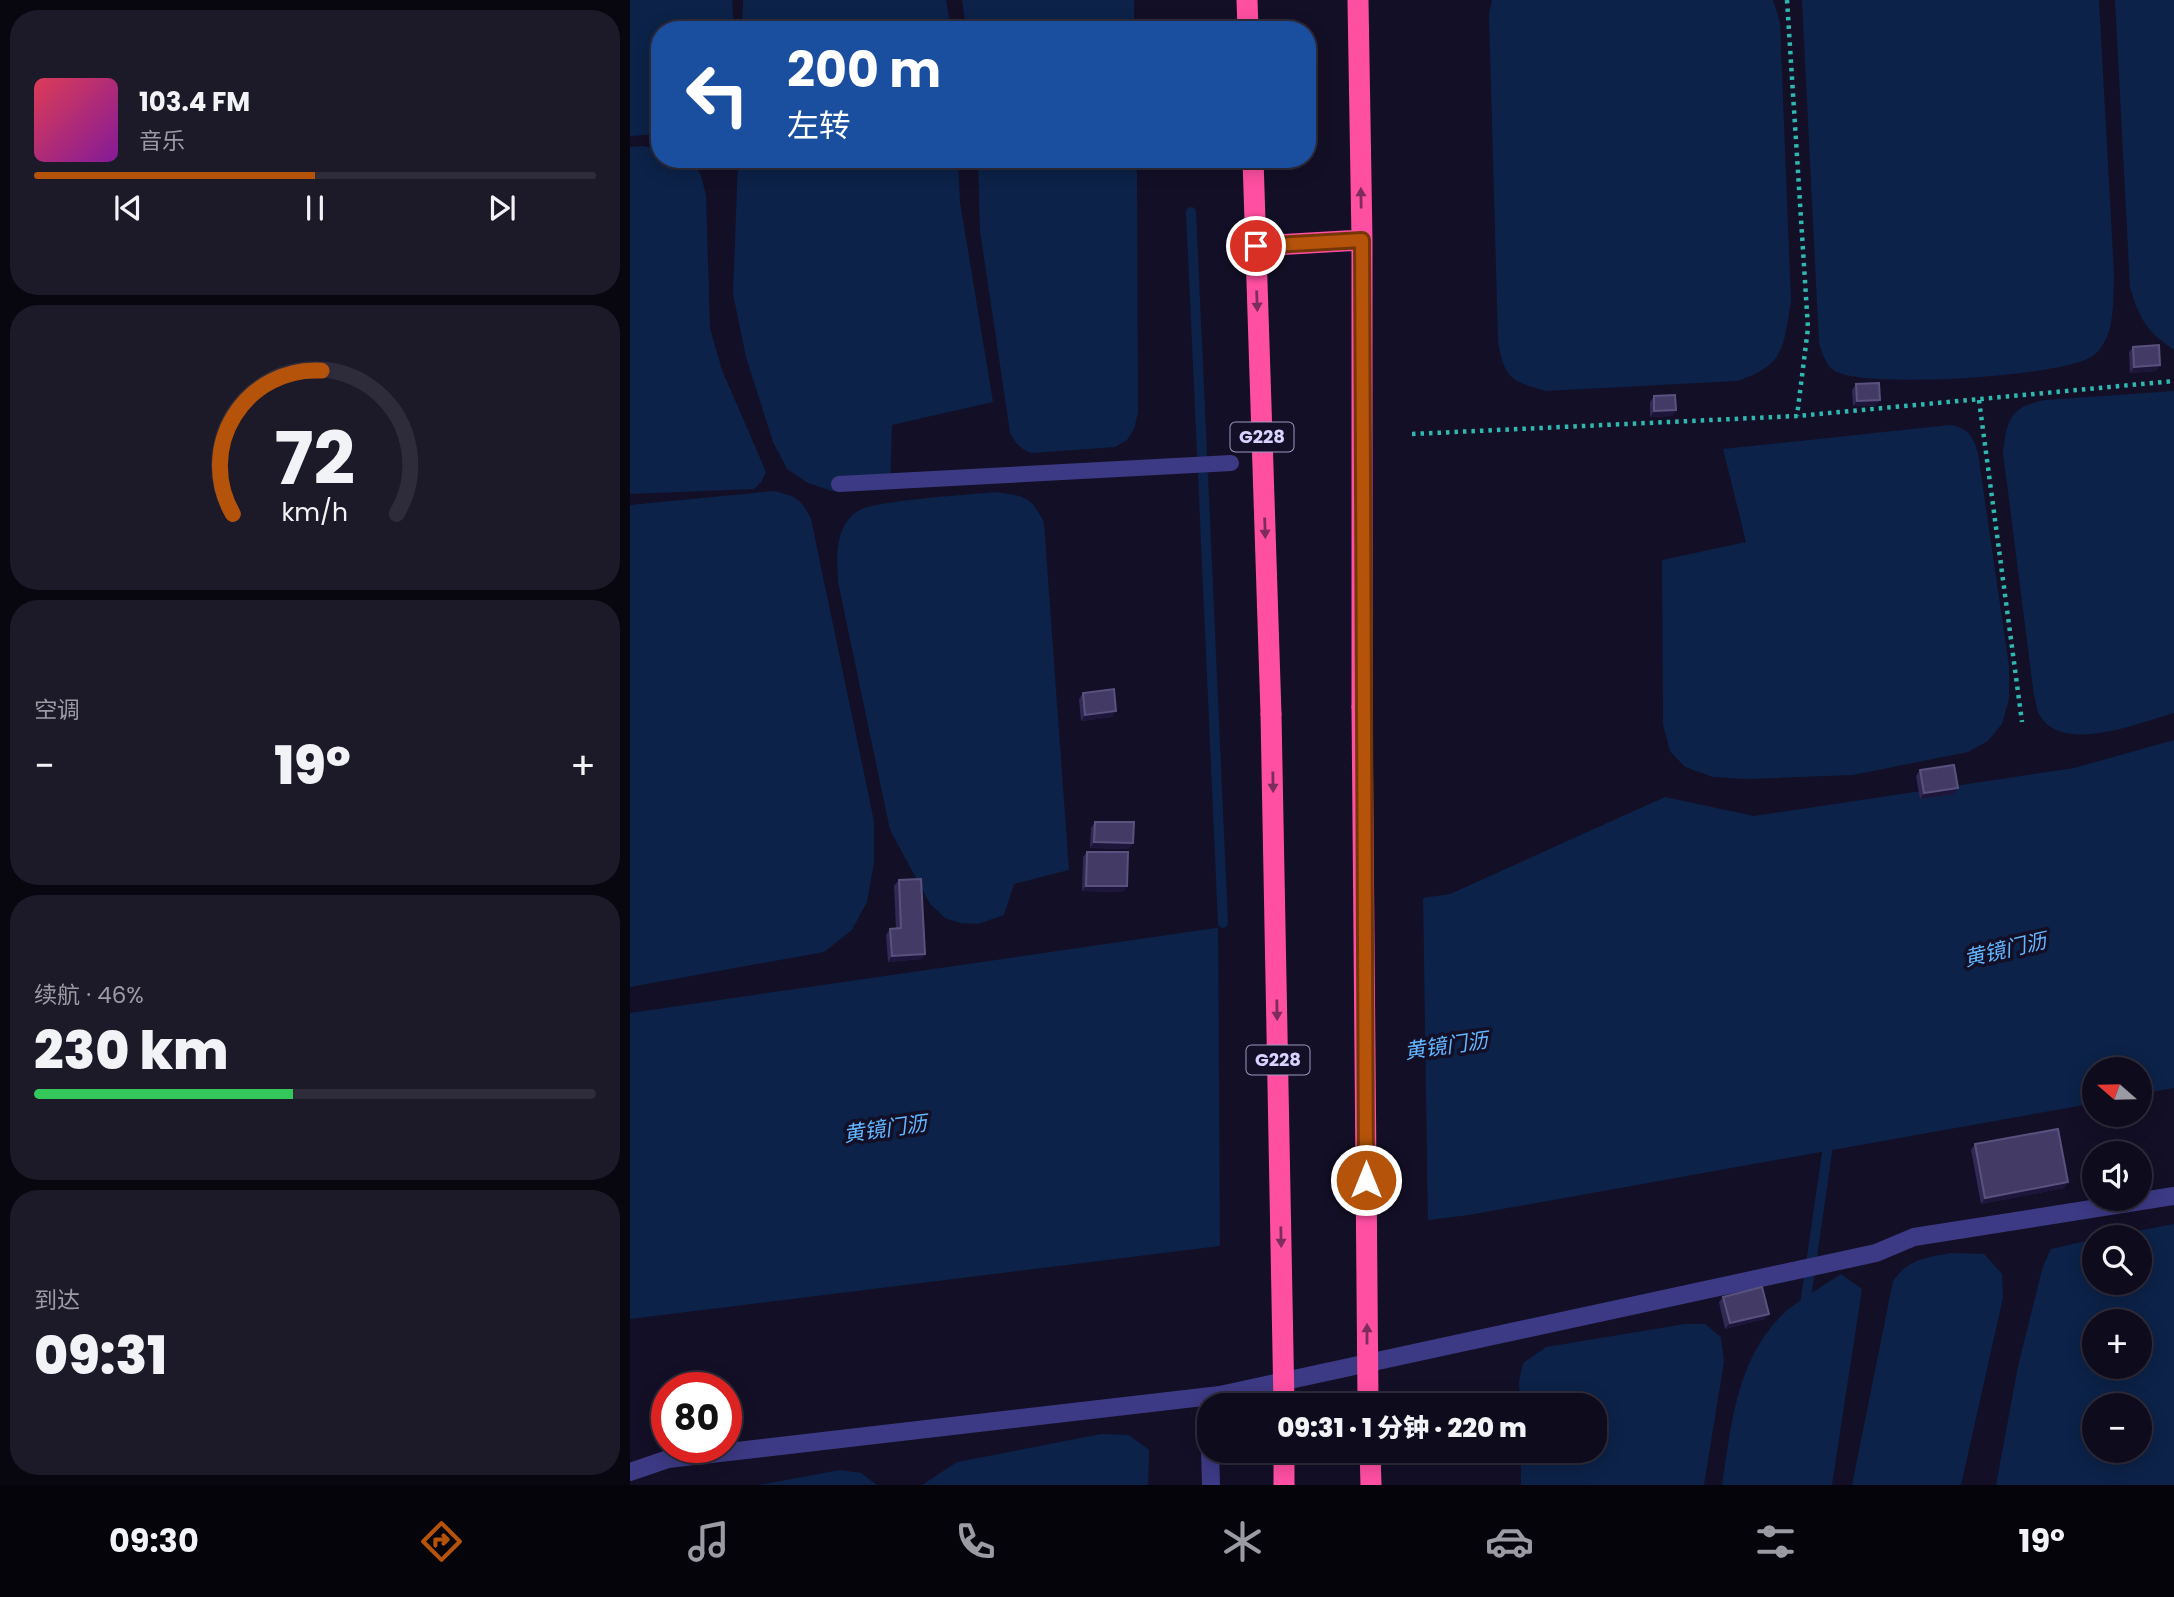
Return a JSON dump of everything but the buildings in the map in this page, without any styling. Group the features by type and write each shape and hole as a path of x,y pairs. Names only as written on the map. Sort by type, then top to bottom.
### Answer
{"highway":[{"path":"1247,0 1248,21"},
{"path":"1358,0 1362,240 1362,707 1368,1393"},
{"name":"G228","path":"1253,168 1272,714 1284,1393"},
{"path":"1256,246 1362,240"},
{"path":"1284,1463 1284,1485"},
{"path":"1370,1463 1371,1485"}],"street":[{"path":"1250,1393 1877,1253 1914,1237 2174,1196"},
{"path":"630,1472 668,1459 1197,1402"},
{"path":"1210,1463 1211,1485"}],"lane":[{"path":"839,484 1231,463"}],"path":[{"path":"1787,0 1808,328 1797,416"},
{"path":"1412,434 1797,416 2174,381"},
{"path":"1979,400 2022,722"}],"water":[{"path":"630,0 732,0 733,21 651,21 651,135 630,136"},
{"path":"743,0 946,0 950,21 742,21"},
{"path":"962,0 1134,0 1134,21 965,21"},
{"path":"1492,0 1773,0 1780,22 1791,301 1783,342 1774,361 1765,368 1737,381 1545,391 1524,384 1507,371 1498,342 1489,14"},
{"path":"1802,0 2099,0 2114,274 2110,328 2094,355 2077,363 2046,369 1922,380 1853,376 1835,371 1829,366 1819,344"},
{"path":"2115,0 2174,0 2174,350 2145,324 2130,287"},
{"path":"630,147 651,148 651,168 696,168 701,175 706,195 710,328 722,370 766,472 754,489 630,494"},
{"path":"738,168 958,168 960,202 993,402 892,425 890,488 832,491 808,483 787,469 773,442 746,357 733,294"},
{"path":"978,168 1137,168 1138,413 1134,429 1127,440 1115,447 1032,453 1024,450 1014,440 1010,432 980,231"},
{"path":"2174,391 2174,713 2101,733 2063,732 2048,725 2038,712 2034,696 2003,453 2006,431 2017,411 2045,400"},
{"path":"1950,425 1969,434 1978,453 2009,666 2009,699 2002,724 1988,741 1968,752 1853,775 1746,779 1713,777 1685,767 1670,751 1663,725 1662,560 1746,542 1723,449"},
{"path":"774,491 797,499 811,519 874,821 874,863 867,902 852,930 824,952 630,987 630,505"},
{"path":"995,492 1026,498 1044,523 1069,870 1014,884 1004,915 978,924 960,923 945,918 930,904 890,830 838,582 837,554 844,527 856,512 865,508 900,501"},
{"name":"黄镜门沥","path":"2174,740 2174,1088 2152,1092 2152,1057 2082,1057 2082,1105 1469,1215 630,1319 630,1013 1450,894 1665,797 1754,816 2074,768"},
{"path":"2174,1224 2174,1485 1996,1485 2018,1366 2043,1266 2051,1249 2082,1242 2082,1295 2152,1295 2152,1228"},
{"path":"1951,1253 1984,1254 2002,1274 2003,1298 1961,1485 1852,1485 1893,1281 1912,1263"},
{"path":"1841,1274 1862,1289 1832,1485 1722,1485 1738,1397 1753,1355 1785,1312"},
{"path":"1685,1324 1705,1324 1721,1337 1724,1362 1704,1485 1521,1485 1521,1463 1607,1463 1607,1393 1519,1393 1523,1363 1546,1347"},
{"path":"1101,1434 1129,1435 1149,1450 1148,1485 922,1485 957,1462"},
{"path":"840,1470 861,1473 877,1485 759,1485"}],"pier":[{"path":"1423,894 1428,1224 1220,1249 1218,924"}],"waterway":[{"path":"1191,212 1202,453"},
{"path":"1203,475 1223,923"},
{"path":"1804,1312 1829,1139"}],"route":[{"path":"1256,246 1362,240 1366,1180"}]}
